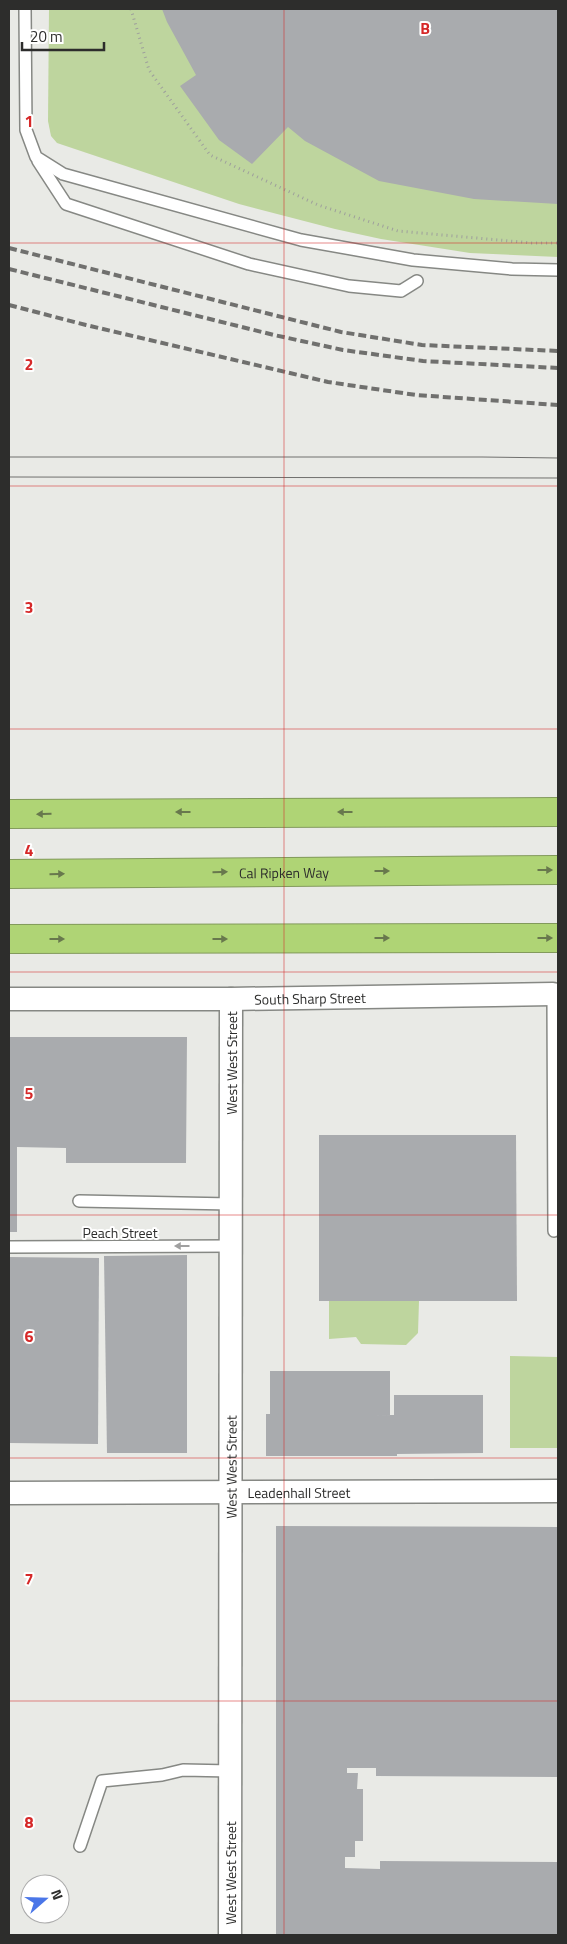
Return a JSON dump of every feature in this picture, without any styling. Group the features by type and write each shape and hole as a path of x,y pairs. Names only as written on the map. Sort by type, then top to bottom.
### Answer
{"highway":[{"path":"394,812 558,802"},
{"path":"9,814 558,812"},
{"name":"Cal Ripken Way","path":"9,874 558,870"},
{"path":"9,940 558,938"}],"street":[{"name":"South Sharp Street","path":"9,999 231,999 553,994"},
{"name":"West West Street","path":"230,1935 231,999"},
{"name":"Leadenhall Street","path":"9,1493 558,1491"}],"lane":[{"path":"25,9 26,130 36,157 66,204 240,261 349,286 401,291 417,281"},
{"path":"36,157 63,174 301,240 413,260 512,269 558,270"},
{"path":"553,994 554,1231"},
{"path":"79,1201 231,1204"},
{"name":"Peach Street","path":"9,1247 231,1246"},
{"path":"80,1846 102,1780 162,1775 183,1770 231,1771"}],"path":[{"path":"131,9 149,70 210,155 318,205 398,231 532,243 558,243"}],"green space":[{"path":"49,9 558,9 558,257 470,253 381,239 335,229 239,204 57,143 51,136 48,121"},
{"path":"329,1301 419,1301 418,1333 406,1345 361,1344 356,1337 329,1339"},
{"path":"510,1356 558,1357 558,1448 510,1448"}],"building":[{"path":"162,9 558,9 558,204 474,199 379,181 305,141 288,127 252,164 219,140 180,86 196,75 167,22"},
{"path":"9,1037 187,1037 186,1163 66,1163 66,1148 17,1147 17,1232 9,1232"},
{"path":"319,1135 516,1135 517,1301 319,1301"},
{"path":"187,1255 187,1453 107,1453 104,1256"},
{"path":"9,1257 99,1258 98,1444 9,1443"},
{"path":"270,1371 390,1371 390,1415 274,1416 394,1415 394,1395 483,1395 483,1453 397,1454 397,1456 266,1456 266,1414 270,1414"},
{"path":"276,1526 558,1527 558,1777 376,1776 376,1768 347,1768 347,1773 358,1773 357,1789 363,1789 363,1841 355,1841 355,1857 345,1857 345,1868 380,1869 380,1861 558,1862 558,1935 276,1935"}],"tram line":[{"path":"9,457 558,458"},
{"path":"9,477 558,478"}],"railway":[{"path":"9,248 341,332 422,345 558,351"},
{"path":"9,269 274,335 343,350 423,361 558,368"},
{"path":"9,305 328,382 416,395 558,405"}]}
